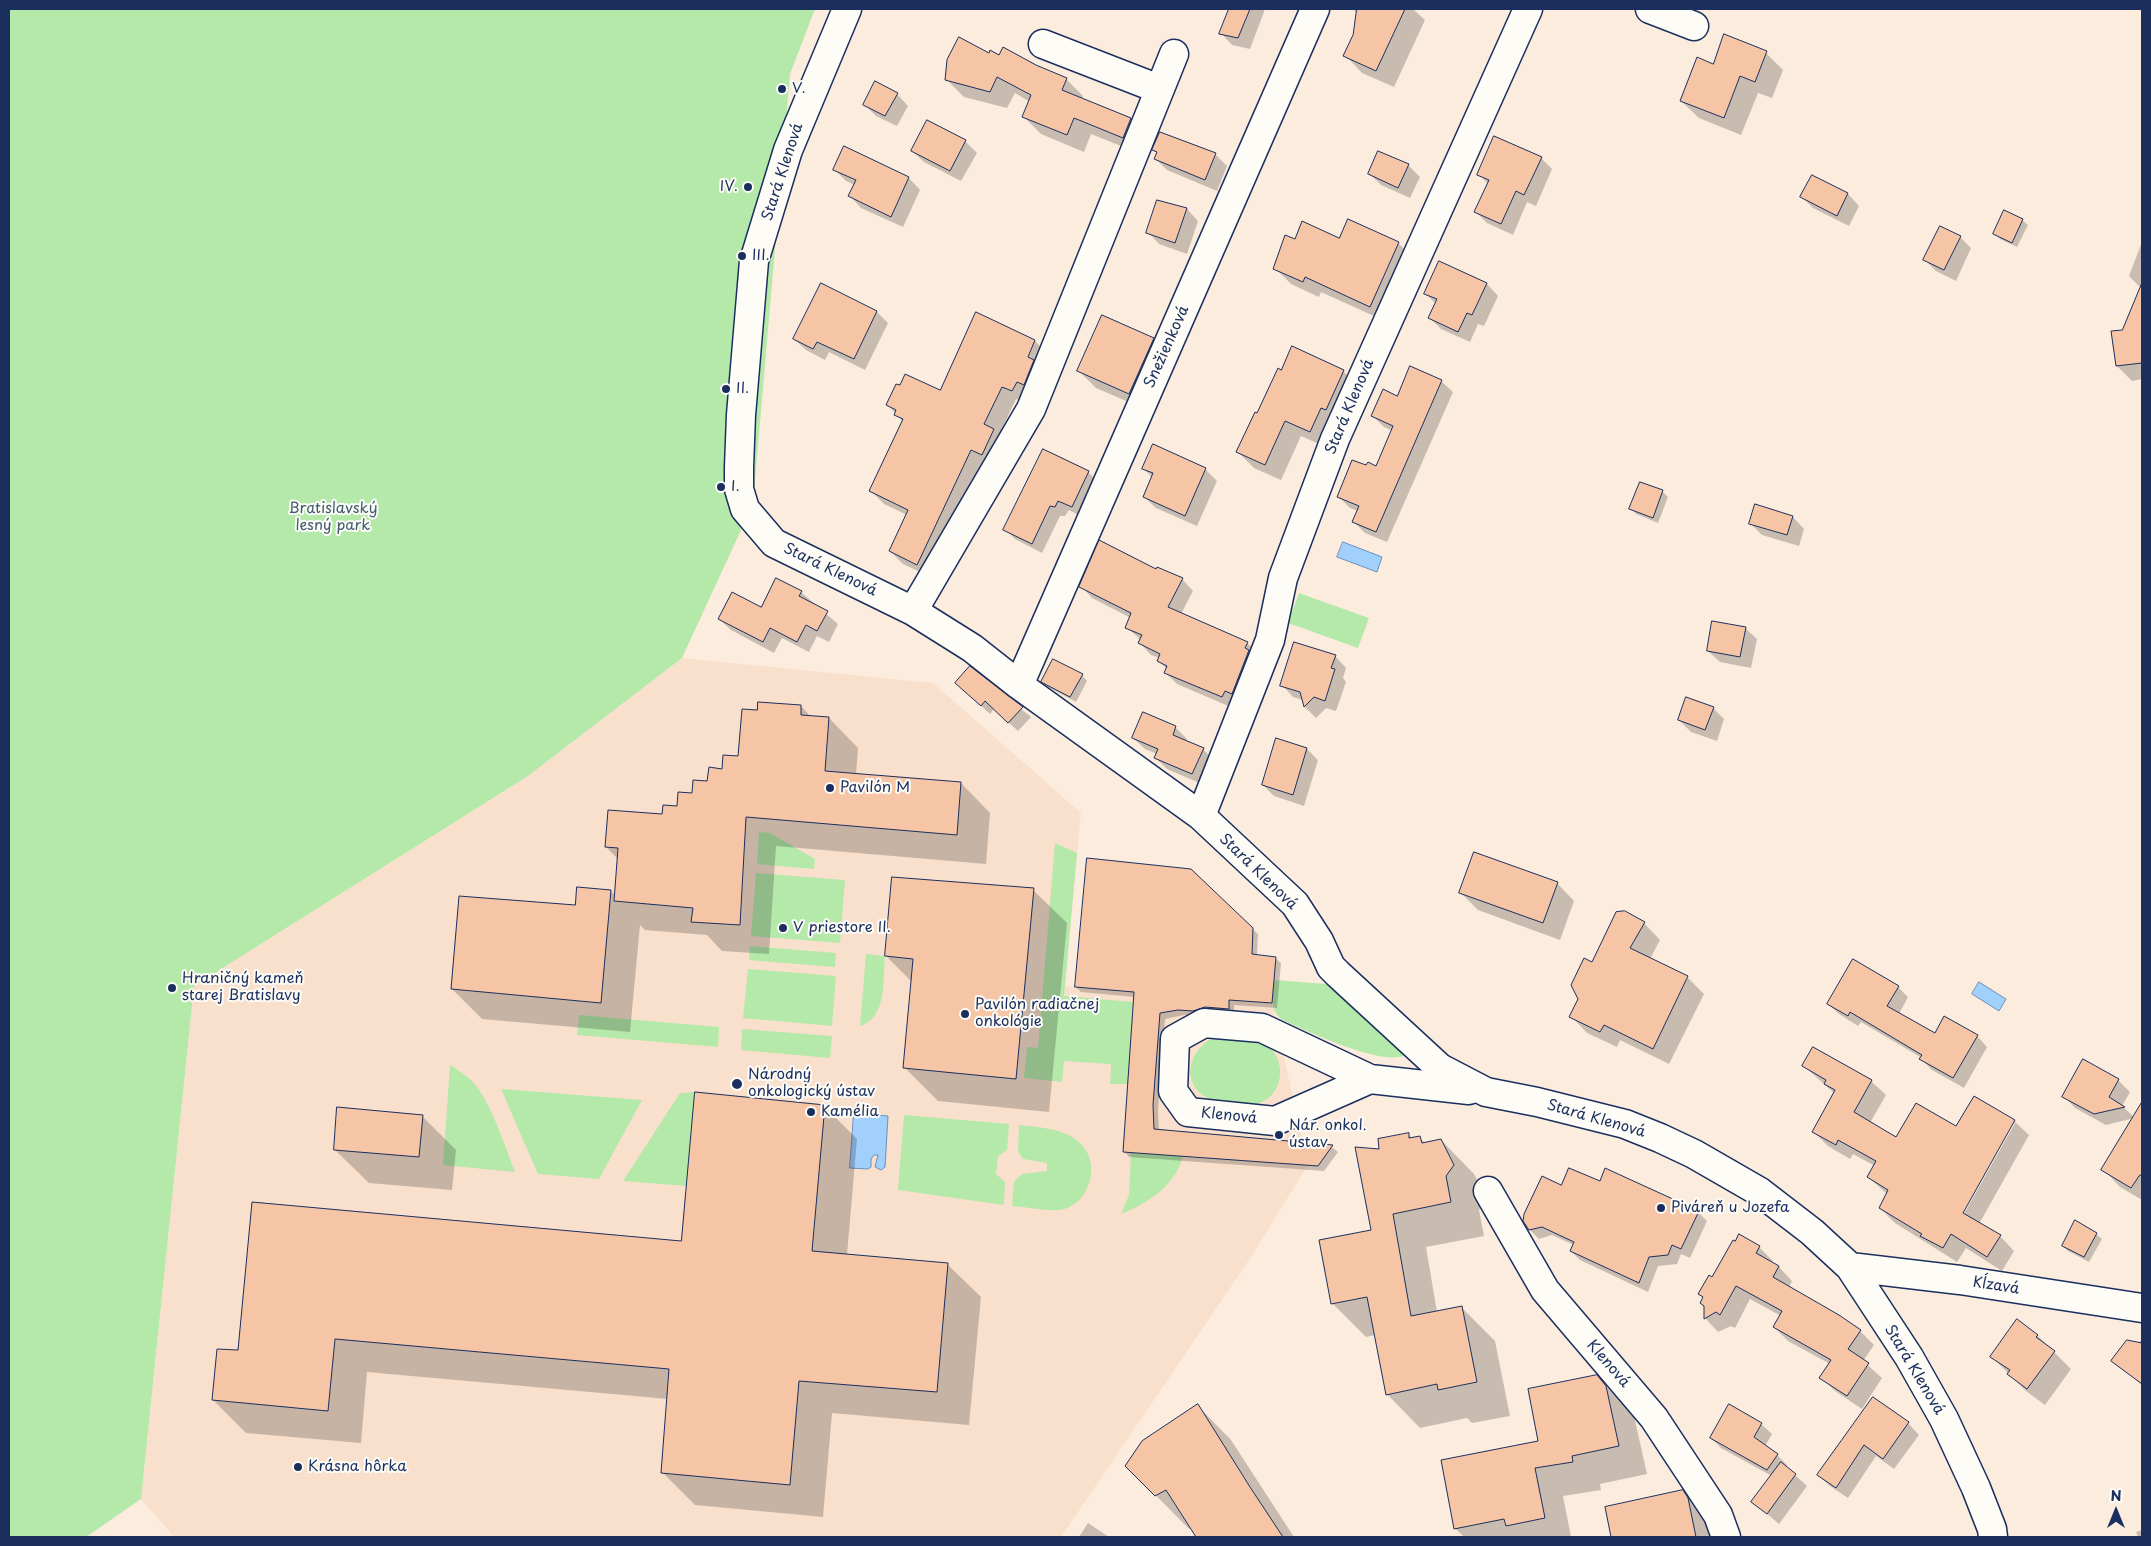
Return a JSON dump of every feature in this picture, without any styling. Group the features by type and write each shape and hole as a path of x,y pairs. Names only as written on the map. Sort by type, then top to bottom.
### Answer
{"street":[{"name":"Stará Klenová","path":"847,9 788,150 754,261 741,415 739,489 745,509 774,543 913,610 972,648 1019,685 1201,816 1295,904 1318,941 1331,967 1440,1068 1486,1092 1537,1102 1625,1124 1660,1138 1694,1154 1760,1192 1812,1232 1850,1267 1909,1357 1944,1419 1976,1488 1992,1529 1993,1537"},
{"name":"Snežienková","path":"1019,685 1316,9"},
{"name":"Stará Klenová","path":"1201,816 1270,640 1283,578 1335,439 1528,9"},
{"path":"1650,9 1694,26"},
{"path":"1044,44 1160,89"},
{"path":"913,610 1031,408 1174,54"},
{"name":"Klenová","path":"1370,1079 1275,1121 1188,1112 1173,1091 1175,1039 1204,1023 1262,1028 1370,1079 1486,1092"},
{"name":"Klenová","path":"1488,1191 1545,1290 1654,1418 1718,1515 1726,1537"},
{"name":"Kĺzavá","path":"1850,1267 1960,1280 2142,1308"}],"shaded area":[{"name":"Národný onkologický ústav","path":"682,658 933,683 1081,813 1065,986 1272,1003 1308,1165 1251,1257 1061,1537 174,1537 141,1499 194,986 528,776"}],"green space":[{"name":"Bratislavský lesný park","path":"9,9 815,9 790,74 753,504 682,658 528,776 194,986 141,1499 86,1537 9,1537"},
{"path":"1299,593 1369,618 1358,648 1288,623"},
{"path":"759,832 770,833 815,859 814,869 757,864"},
{"path":"1055,843 1077,853 1064,996 1133,1002 1128,1084 1110,1084 1111,1064 1064,1061 1062,1082 1024,1078 1027,1047 1038,1048"},
{"path":"756,873 845,880 840,943 751,936"},
{"path":"750,946 836,953 835,967 749,960"},
{"path":"866,954 885,956 883,986 882,997 875,1015 869,1022 860,1026"},
{"path":"748,969 836,976 832,1026 743,1018"},
{"path":"1274,980 1326,984 1403,1052 1403,1056 1380,1056 1365,1053 1333,1042 1283,1020 1274,1009"},
{"path":"579,1015 719,1027 718,1047 577,1035"},
{"path":"742,1029 832,1036 830,1058 741,1050"},
{"path":"1216,1037 1251,1039 1269,1047 1275,1054 1280,1070 1277,1088 1264,1101 1246,1105 1217,1102 1202,1094 1195,1086 1191,1077 1193,1058 1206,1042"},
{"path":"450,1065 471,1081 483,1096 515,1172 443,1165"},
{"path":"501,1089 642,1100 599,1179 538,1174"},
{"path":"695,1092 687,1186 623,1181 680,1093"},
{"path":"904,1115 1009,1124 1007,1150 998,1156 996,1174 1005,1182 1004,1205 898,1190"},
{"path":"1019,1125 1063,1132 1075,1139 1084,1148 1090,1158 1090,1181 1086,1191 1070,1207 1053,1210 1012,1206 1014,1182 1022,1174 1047,1171 1047,1163 1023,1159 1018,1152"},
{"path":"1131,1153 1183,1156 1179,1167 1167,1185 1141,1205 1121,1214 1129,1195"}],"water":[{"path":"1343,542 1382,557 1377,572 1337,557"},
{"path":"1979,982 2006,999 1999,1011 1972,994"},
{"path":"854,1113 888,1116 885,1167 881,1170 875,1167 878,1155 874,1155 871,1159 871,1167 868,1169 850,1168"}],"building":[{"path":"1229,9 1250,9 1238,38 1219,34"},
{"path":"1357,9 1405,9 1376,71 1343,56 1353,35"},
{"path":"1724,34 1767,51 1755,82 1740,76 1724,118 1680,101 1697,57 1713,64"},
{"path":"959,37 989,53 990,50 999,55 1003,47 1036,65 1067,78 1062,90 1131,118 1123,138 1074,118 1067,135 1022,117 1031,95 997,77 990,92 945,80 947,60"},
{"path":"875,81 898,93 885,116 863,105"},
{"path":"927,120 966,140 950,171 911,151"},
{"path":"1160,132 1216,153 1205,180 1154,159 1157,152 1152,150"},
{"path":"1494,136 1542,157 1524,195 1516,191 1501,224 1474,212 1489,180 1477,175"},
{"path":"844,146 909,177 891,217 848,196 856,180 833,170"},
{"path":"1378,151 1409,164 1398,188 1368,174"},
{"path":"1812,175 1848,193 1837,216 1800,197"},
{"path":"1157,200 1187,208 1175,243 1146,233"},
{"path":"2004,210 2023,219 2012,243 1993,234"},
{"path":"1348,219 1399,242 1370,307 1305,277 1303,282 1273,269 1285,235 1295,239 1302,221 1339,238"},
{"path":"1940,226 1961,236 1944,270 1923,260"},
{"path":"1439,261 1487,283 1472,315 1467,313 1458,332 1428,318 1437,299 1424,294"},
{"path":"821,283 877,311 854,359 817,342 813,349 793,339"},
{"path":"2142,283 2142,363 2116,366 2111,331 2122,330"},
{"path":"976,312 1035,340 1028,357 1034,360 1024,385 1017,382 1012,391 1002,387 984,424 994,429 982,455 971,450 917,565 889,551 908,510 869,491 903,419 894,415 896,410 886,405 896,384 900,385 905,374 940,390"},
{"path":"1102,315 1154,338 1129,394 1077,371"},
{"path":"1292,346 1344,370 1326,410 1321,408 1310,432 1285,421 1265,465 1236,452 1278,368 1281,370"},
{"path":"1410,366 1442,380 1376,532 1352,522 1359,506 1337,497 1352,460 1366,465 1368,462 1376,466 1393,426 1371,416 1383,389 1397,396"},
{"path":"1153,444 1206,468 1185,516 1143,497 1153,473 1142,469"},
{"path":"1043,449 1089,471 1072,507 1058,501 1055,507 1050,506 1032,544 1003,530"},
{"path":"1640,482 1663,490 1653,518 1629,509"},
{"path":"1755,504 1793,516 1787,535 1749,524"},
{"path":"1099,540 1156,569 1157,567 1183,578 1168,607 1248,642 1245,648 1249,650 1232,694 1225,691 1222,697 1164,673 1167,666 1157,661 1160,654 1138,643 1142,635 1125,628 1131,613 1079,587"},
{"path":"776,578 802,591 799,596 828,611 817,631 806,625 797,642 770,628 763,642 718,619 732,592 761,607"},
{"path":"1712,621 1746,627 1740,657 1707,651"},
{"path":"1294,642 1336,655 1331,668 1335,669 1325,701 1314,697 1304,707 1300,692 1280,686"},
{"path":"1053,659 1083,674 1070,697 1041,682"},
{"path":"970,666 1023,707 1008,723 985,701 981,706 955,683"},
{"path":"1686,697 1714,707 1705,730 1678,720"},
{"name":"Pavilón M","path":"758,702 801,705 801,715 829,717 825,771 961,782 957,835 746,817 740,925 691,922 693,908 614,901 618,848 605,847 608,810 662,814 663,805 677,806 678,792 692,793 693,780 707,781 709,767 722,769 723,755 738,756 742,709 757,710"},
{"path":"1143,712 1176,726 1173,735 1204,748 1192,774 1154,758 1158,749 1132,738"},
{"path":"1276,738 1307,748 1293,795 1262,785"},
{"path":"1474,852 1558,882 1543,923 1459,893"},
{"path":"1087,858 1191,869 1253,928 1252,954 1276,957 1272,1003 1229,1000 1229,1009 1205,1007 1193,1011 1178,1010 1160,1013 1153,1105 1154,1129 1333,1145 1318,1166 1123,1152 1134,992 1075,987"},
{"name":"Pavilón radiačnej onkológie","path":"892,877 1034,888 1016,1079 903,1068 913,959 885,956"},
{"path":"577,887 611,890 601,1003 451,989 459,896 575,905"},
{"path":"1625,911 1645,922 1630,948 1688,976 1653,1049 1604,1025 1600,1032 1569,1017 1578,999 1571,985 1584,958 1592,962 1616,912"},
{"path":"1853,959 1899,986 1887,1006 1935,1033 1944,1016 1978,1035 1953,1078 1919,1059 1922,1055 1850,1012 1848,1016 1827,1004"},
{"path":"1813,1047 1872,1080 1854,1112 1896,1137 1916,1103 1956,1126 1974,1096 2015,1120 1963,1213 2001,1235 1987,1257 1951,1234 1943,1248 1920,1236 1922,1234 1879,1208 1888,1190 1867,1177 1876,1161 1838,1140 1836,1145 1812,1132 1835,1090 1824,1084 1826,1080 1802,1066"},
{"path":"2083,1059 2119,1079 2109,1097 2125,1107 2094,1114 2062,1097"},
{"path":"695,1092 825,1105 812,1251 948,1263 937,1392 799,1381 790,1485 661,1473 669,1369 335,1339 328,1411 212,1400 217,1349 238,1350 252,1202 681,1241"},
{"path":"2142,1102 2142,1174 2131,1188 2101,1170"},
{"path":"337,1107 423,1115 419,1157 334,1150"},
{"path":"1409,1133 1409,1138 1420,1136 1422,1143 1441,1139 1454,1165 1446,1176 1451,1202 1393,1214 1411,1316 1462,1306 1477,1382 1438,1390 1437,1384 1386,1395 1367,1297 1331,1304 1319,1240 1371,1230 1355,1147 1379,1149 1378,1139"},
{"path":"1569,1168 1600,1181 1605,1168 1699,1211 1681,1249 1672,1245 1668,1255 1649,1257 1639,1283 1570,1251 1574,1242 1542,1227 1529,1230 1523,1221 1524,1214 1542,1176 1561,1185"},
{"path":"2075,1220 2097,1233 2084,1257 2062,1246"},
{"path":"1739,1234 1760,1246 1756,1253 1779,1266 1773,1277 1861,1330 1848,1349 1869,1363 1847,1396 1819,1378 1831,1360 1773,1327 1782,1311 1736,1286 1720,1315 1716,1312 1704,1319 1704,1306 1700,1303 1703,1297 1698,1294 1709,1275 1712,1277 1733,1240 1735,1241"},
{"path":"2017,1319 2038,1335 2036,1337 2055,1351 2027,1389 2007,1374 2010,1370 1990,1357"},
{"path":"2127,1340 2142,1343 2142,1384 2111,1361"},
{"path":"1597,1375 1606,1386 1619,1446 1572,1456 1573,1462 1535,1468 1545,1518 1506,1526 1504,1519 1454,1529 1441,1460 1538,1441 1528,1389"},
{"path":"1873,1397 1909,1422 1883,1459 1864,1445 1836,1488 1817,1475"},
{"path":"1198,1404 1283,1537 1196,1537 1166,1490 1155,1496 1125,1466 1142,1441"},
{"path":"1729,1404 1762,1423 1754,1437 1778,1454 1767,1470 1710,1438"},
{"path":"1781,1462 1796,1474 1767,1514 1751,1502"},
{"path":"1683,1490 1688,1498 1696,1537 1611,1537 1605,1507"}],"place":[{"name":"V.","path":"782,89"},
{"name":"IV.","path":"748,187"},
{"name":"III.","path":"742,256"},
{"name":"II.","path":"726,389"},
{"name":"I.","path":"721,487"},
{"name":"Pavilón M","path":"830,788"},
{"name":"V priestore II.","path":"783,928"},
{"name":"Hraničný kameň starej Bratislavy","path":"172,988"},
{"name":"Pavilón radiačnej onkológie","path":"965,1014"},
{"name":"Národný onkologický ústav","path":"737,1084"},
{"name":"Kamélia","path":"811,1112"},
{"name":"Nár. onkol. ústav","path":"1279,1135"},
{"name":"Piváreň u Jozefa","path":"1661,1208"},
{"name":"Krásna hôrka","path":"298,1467"}]}
